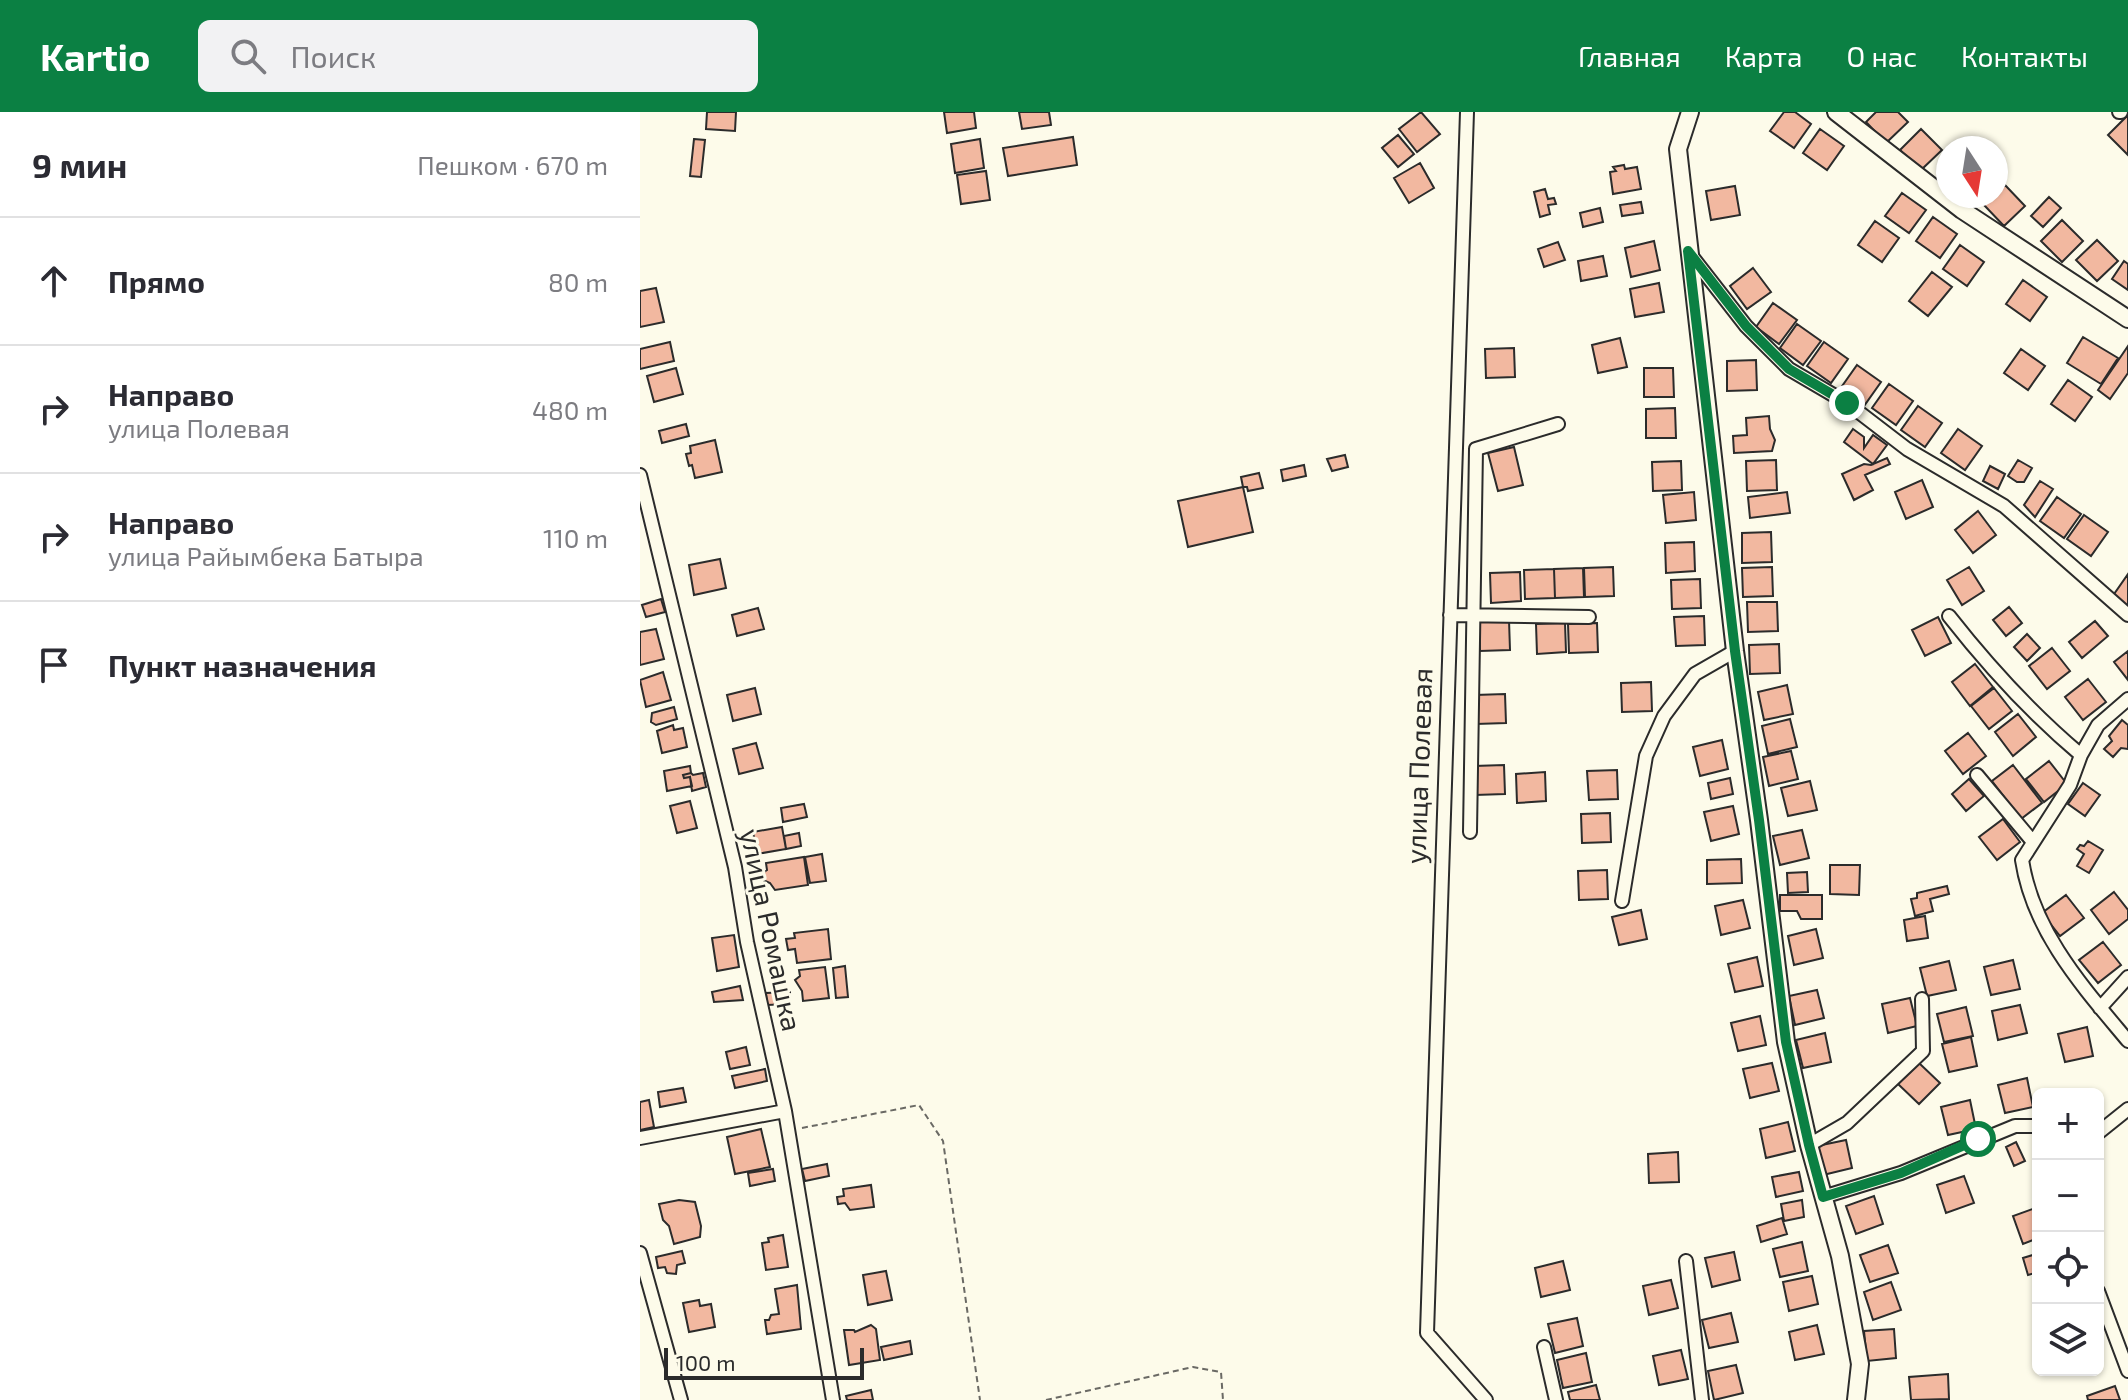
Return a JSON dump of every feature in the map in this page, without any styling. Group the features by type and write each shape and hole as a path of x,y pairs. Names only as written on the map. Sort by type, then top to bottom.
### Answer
{"street":[{"name":"улица Полевая","path":"1467,112 1427,1333 1486,1400"},
{"path":"1690,112 1678,149 1735,651 1786,1042 1809,1145 1840,1256 1860,1364 1856,1400"},
{"path":"1836,112 1962,210 2128,319"},
{"path":"1688,251 1746,326 1789,369 1847,403 1907,449 2004,506 2128,615"},
{"path":"1470,832 1476,449 1558,424"},
{"name":"улица Ромашка","path":"640,475 735,867 747,942 789,1131 833,1400"},
{"path":"1450,615 1589,617"},
{"path":"1949,616 1987,664 2034,714 2081,755"},
{"path":"1622,901 1646,756 1664,716 1695,674 1735,651"},
{"path":"2128,699 2098,725 2081,755 2070,785 2022,860 2026,889 2045,933 2128,1041"},
{"path":"1977,775 2033,842"},
{"path":"2100,1008 2128,977"},
{"path":"1809,1145 1847,1123 1923,1051 1922,999"},
{"path":"2104,1128 2128,1109"},
{"path":"640,1138 785,1111"},
{"path":"1823,1197 1901,1173 2015,1126 2032,1126"},
{"path":"640,1253 681,1400"},
{"path":"1686,1261 1702,1400"},
{"path":"2103,1304 2128,1371"},
{"path":"1544,1347 1556,1400"}],"path":[{"path":"789,1131 919,1105 943,1141 980,1400"},
{"path":"1046,1400 1193,1367 1221,1372 1223,1400"}],"building":[{"path":"707,112 736,112 735,131 706,129"},
{"path":"944,112 974,112 976,128 947,133"},
{"path":"1019,112 1049,112 1051,125 1022,129"},
{"path":"1421,112 1440,134 1417,152 1399,129"},
{"path":"1784,112 1795,112 1811,124 1794,148 1770,131"},
{"path":"1876,112 1898,112 1908,122 1886,143 1866,122"},
{"path":"2128,115 2128,155 2108,135"},
{"path":"1820,129 1844,146 1827,170 1803,153"},
{"path":"1921,129 1936,144 1936,156 1921,170 1900,150"},
{"path":"1398,135 1414,154 1398,167 1382,148"},
{"path":"1073,137 1077,165 1008,176 1003,148"},
{"path":"694,139 705,140 701,177 690,176"},
{"path":"980,139 984,168 955,173 951,144"},
{"path":"1420,163 1434,188 1409,203 1394,178"},
{"path":"1624,165 1625,169 1637,167 1641,189 1613,194 1610,172 1616,171 1613,167"},
{"path":"986,171 990,200 961,204 957,175"},
{"path":"1735,186 1740,215 1711,220 1706,191"},
{"path":"2008,188 2025,206 2004,226 1987,208 2008,208"},
{"path":"1545,189 1548,199 1554,198 1556,204 1548,205 1550,214 1540,217 1534,192"},
{"path":"1902,193 1926,210 1909,233 1885,216"},
{"path":"2049,197 2061,208 2043,227 2031,216"},
{"path":"1641,202 1643,213 1622,216 1620,205"},
{"path":"1600,208 1603,222 1583,227 1580,213"},
{"path":"1933,217 1957,234 1940,258 1916,241"},
{"path":"2062,220 2083,241 2062,262 2041,241"},
{"path":"1875,221 1899,238 1882,262 1858,245"},
{"path":"2097,240 2118,261 2097,281 2076,260"},
{"path":"1654,241 1660,270 1631,277 1625,248"},
{"path":"1558,242 1565,260 1544,267 1538,249"},
{"path":"1960,245 1984,262 1967,286 1943,269"},
{"path":"1603,256 1607,276 1581,281 1578,261"},
{"path":"2124,261 2128,264 2128,290 2112,279"},
{"path":"1753,268 1771,292 1747,309 1730,286"},
{"path":"1932,272 1952,287 1928,316 1909,301"},
{"path":"2023,280 2047,297 2030,321 2006,304"},
{"path":"1659,283 1664,312 1635,317 1630,289"},
{"path":"656,288 664,322 640,327 640,291"},
{"path":"1773,303 1797,320 1779,344 1756,327"},
{"path":"1797,324 1821,341 1803,365 1780,348"},
{"path":"2083,337 2118,358 2101,384 2067,363"},
{"path":"1620,338 1627,367 1598,373 1592,345"},
{"path":"670,342 674,361 640,369 640,349"},
{"path":"1824,342 1848,359 1831,383 1807,366"},
{"path":"2128,346 2128,373 2110,399 2098,390"},
{"path":"1514,348 1515,377 1486,378 1485,349"},
{"path":"2021,349 2045,366 2028,390 2004,373"},
{"path":"1756,360 1757,390 1727,391 1727,361"},
{"path":"1857,365 1881,382 1864,406 1840,389"},
{"path":"676,368 683,394 654,402 647,376"},
{"path":"1644,368 1673,368 1674,397 1644,397"},
{"path":"2068,380 2092,397 2075,421 2051,404"},
{"path":"1889,384 1913,401 1896,425 1872,408"},
{"path":"1918,406 1942,423 1925,447 1901,430"},
{"path":"1675,408 1676,438 1646,438 1646,409"},
{"path":"1769,416 1775,440 1772,451 1734,453 1733,436 1747,435 1746,418"},
{"path":"686,424 689,436 662,443 659,431"},
{"path":"1853,429 1864,437 1864,448 1873,435 1887,445 1873,464 1844,442"},
{"path":"1958,429 1982,446 1965,470 1941,453"},
{"path":"715,440 722,472 695,478 686,454 691,453 690,446"},
{"path":"1514,447 1523,485 1498,491 1488,453"},
{"path":"1345,455 1348,467 1332,471 1327,459"},
{"path":"1887,458 1890,464 1865,475 1873,490 1854,500 1842,474"},
{"path":"1776,460 1777,490 1747,491 1746,461"},
{"path":"2018,460 2032,468 2024,482 2017,482 2008,476"},
{"path":"1681,461 1682,490 1653,491 1652,462"},
{"path":"1304,465 1306,476 1283,481 1281,470"},
{"path":"1990,466 2005,474 1998,489 1983,481"},
{"path":"1259,473 1263,488 1248,491 1247,487 1243,487 1241,477"},
{"path":"1922,480 1933,507 1906,519 1895,492"},
{"path":"2040,481 2053,489 2035,517 2024,505"},
{"path":"1243,487 1253,532 1188,547 1178,501"},
{"path":"1694,492 1696,520 1666,523 1663,495"},
{"path":"1787,492 1790,513 1750,518 1748,497"},
{"path":"2057,497 2081,514 2064,538 2040,521"},
{"path":"1978,511 1996,535 1973,553 1955,530"},
{"path":"2084,515 2108,532 2091,556 2067,539"},
{"path":"1771,532 1772,562 1742,563 1742,533"},
{"path":"1694,542 1695,571 1666,573 1665,543"},
{"path":"720,559 726,588 694,595 689,565"},
{"path":"1613,567 1614,596 1585,597 1584,568"},
{"path":"1772,567 1773,596 1743,597 1742,568"},
{"path":"1969,567 1984,591 1962,605 1947,580"},
{"path":"1583,568 1584,597 1555,598 1554,569"},
{"path":"1554,569 1555,598 1525,599 1524,570"},
{"path":"1520,572 1521,601 1491,603 1490,573"},
{"path":"2128,574 2128,608 2112,597"},
{"path":"1700,579 1701,608 1672,609 1671,580"},
{"path":"661,599 665,612 646,617 642,605"},
{"path":"1747,602 1777,602 1778,631 1748,632"},
{"path":"2009,607 2022,623 2006,636 1993,620"},
{"path":"758,608 764,629 737,636 732,615"},
{"path":"1704,616 1705,645 1676,646 1674,617"},
{"path":"1938,617 1951,643 1925,656 1912,630"},
{"path":"1509,620 1510,650 1480,651 1479,622"},
{"path":"2095,621 2108,636 2082,658 2069,642"},
{"path":"1565,623 1566,652 1537,654 1536,624"},
{"path":"1597,623 1598,652 1569,653 1568,624"},
{"path":"656,629 664,659 640,665 640,632"},
{"path":"2027,634 2040,648 2027,661 2014,647"},
{"path":"1779,644 1780,673 1750,674 1749,645"},
{"path":"2052,648 2070,671 2047,689 2029,666"},
{"path":"2128,651 2128,680 2114,662"},
{"path":"1975,664 1993,687 1970,706 1952,682"},
{"path":"663,672 671,700 646,707 640,680"},
{"path":"2088,679 2106,702 2083,720 2065,697"},
{"path":"1651,682 1652,711 1622,712 1621,683"},
{"path":"1787,685 1793,714 1764,720 1758,692"},
{"path":"755,688 761,714 733,721 727,695"},
{"path":"1994,688 2012,711 1989,729 1971,706"},
{"path":"1505,694 1506,723 1476,724 1475,695"},
{"path":"674,707 677,719 656,725 651,722 652,713"},
{"path":"2018,714 2036,737 2013,756 1995,732"},
{"path":"1790,719 1797,747 1768,754 1762,726"},
{"path":"2122,720 2128,725 2128,749 2121,748 2113,757 2104,749 2112,741 2109,736"},
{"path":"673,725 674,730 683,728 687,747 662,753 657,731"},
{"path":"1968,733 1986,756 1963,774 1945,751"},
{"path":"1722,740 1728,769 1700,776 1693,747"},
{"path":"756,743 763,768 739,774 733,749"},
{"path":"1791,751 1798,779 1769,786 1763,757"},
{"path":"2049,761 2067,784 2044,802 2026,779"},
{"path":"1504,765 1505,794 1475,795 1474,766"},
{"path":"2013,765 2042,803 2021,819 1992,781"},
{"path":"690,766 691,773 683,775 684,778 690,777 692,786 667,791 664,771"},
{"path":"1617,770 1618,799 1589,800 1587,771"},
{"path":"1545,772 1546,801 1517,803 1516,774"},
{"path":"703,773 706,787 692,791 690,777 684,778 683,775"},
{"path":"1730,778 1733,794 1711,799 1708,783"},
{"path":"1969,779 1984,796 1966,811 1952,794"},
{"path":"1810,781 1817,810 1788,816 1781,788"},
{"path":"2083,783 2100,795 2085,816 2068,804"},
{"path":"690,801 697,828 677,833 670,806"},
{"path":"804,804 807,817 783,822 781,808"},
{"path":"1733,806 1739,834 1711,841 1704,812"},
{"path":"1610,813 1611,842 1582,843 1581,814"},
{"path":"2003,819 2020,842 1997,860 1979,837"},
{"path":"782,827 786,849 757,854 753,832"},
{"path":"1802,830 1809,858 1780,865 1773,836"},
{"path":"799,833 801,846 786,849 784,836"},
{"path":"2088,841 2103,850 2089,873 2077,866 2084,854 2077,849"},
{"path":"822,854 826,881 810,883 805,857"},
{"path":"804,857 808,885 775,890 763,880 766,863"},
{"path":"1741,859 1742,883 1707,884 1707,860"},
{"path":"1830,865 1860,865 1859,895 1830,894"},
{"path":"1607,870 1608,899 1579,900 1578,871"},
{"path":"1807,872 1808,892 1788,893 1787,873"},
{"path":"1947,886 1949,894 1930,899 1933,911 1915,916 1911,899 1917,898 1917,893"},
{"path":"2114,892 2128,910 2128,919 2109,934 2091,910"},
{"path":"1780,895 1822,895 1822,919 1801,919 1797,911 1780,911"},
{"path":"2066,895 2084,918 2060,936 2042,913"},
{"path":"1743,900 1750,928 1721,935 1715,906"},
{"path":"1641,910 1647,939 1619,945 1612,917"},
{"path":"1925,916 1928,938 1907,941 1904,920"},
{"path":"828,929 831,959 797,963 795,949 788,950 786,939 795,938 794,933"},
{"path":"1816,929 1823,958 1794,965 1788,936"},
{"path":"734,935 739,967 717,971 712,938"},
{"path":"2103,942 2121,965 2098,983 2079,960"},
{"path":"1757,957 1763,986 1735,992 1728,964"},
{"path":"2013,960 2020,989 1991,995 1984,967"},
{"path":"1949,961 1956,990 1927,996 1920,968"},
{"path":"845,966 848,997 836,998 833,968"},
{"path":"825,967 829,998 803,1001 802,991 795,980 800,976 799,970"},
{"path":"740,986 743,1000 714,1002 712,992"},
{"path":"1817,990 1824,1018 1795,1025 1789,996"},
{"path":"790,992 790,1004 767,1005 766,993"},
{"path":"1910,998 1917,1026 1888,1033 1882,1004"},
{"path":"2020,1005 2027,1033 1998,1040 1992,1011"},
{"path":"1966,1007 1973,1036 1944,1042 1937,1014"},
{"path":"1760,1016 1766,1045 1738,1051 1731,1023"},
{"path":"2087,1027 2093,1056 2065,1062 2058,1034"},
{"path":"1825,1033 1831,1062 1803,1068 1796,1040"},
{"path":"1971,1037 1977,1066 1949,1072 1942,1044"},
{"path":"746,1047 750,1065 730,1069 726,1052"},
{"path":"1772,1063 1779,1091 1750,1098 1743,1069"},
{"path":"1919,1063 1940,1083 1919,1104 1898,1084"},
{"path":"765,1069 767,1081 735,1088 732,1076"},
{"path":"2027,1078 2032,1107 2005,1113 1998,1085"},
{"path":"683,1088 686,1102 660,1107 658,1092"},
{"path":"649,1100 654,1127 640,1130 640,1102"},
{"path":"1970,1100 1976,1129 1948,1135 1941,1107"},
{"path":"1788,1122 1795,1151 1766,1158 1760,1129"},
{"path":"761,1129 770,1167 735,1174 727,1137"},
{"path":"1846,1140 1852,1168 1823,1175 1817,1146"},
{"path":"2016,1142 2025,1161 2014,1166 2006,1147"},
{"path":"1678,1152 1679,1182 1649,1183 1648,1154"},
{"path":"827,1164 829,1176 805,1181 802,1169"},
{"path":"773,1169 775,1181 750,1186 748,1173"},
{"path":"1799,1172 1803,1191 1776,1197 1772,1177"},
{"path":"1964,1176 1974,1203 1946,1213 1937,1185"},
{"path":"871,1185 874,1207 850,1210 845,1203 838,1204 837,1197 844,1196 843,1189"},
{"path":"1874,1196 1883,1224 1856,1234 1846,1206"},
{"path":"679,1200 695,1202 701,1226 700,1237 674,1244 659,1204"},
{"path":"1802,1200 1804,1217 1784,1221 1781,1204"},
{"path":"2032,1209 2032,1240 2023,1244 2013,1216"},
{"path":"1782,1218 1787,1234 1761,1242 1757,1226"},
{"path":"783,1235 788,1267 766,1270 762,1243 769,1242 768,1238"},
{"path":"1802,1242 1808,1271 1780,1277 1773,1249"},
{"path":"1888,1245 1898,1273 1870,1282 1860,1255"},
{"path":"682,1251 685,1263 677,1265 676,1274 667,1273 665,1267 658,1268 656,1257"},
{"path":"1734,1252 1740,1280 1712,1287 1705,1258"},
{"path":"2032,1255 2032,1274 2028,1275 2023,1258"},
{"path":"1563,1261 1570,1290 1541,1297 1535,1268"},
{"path":"886,1271 892,1300 868,1305 863,1275"},
{"path":"1812,1276 1818,1304 1789,1311 1783,1282"},
{"path":"1671,1280 1678,1308 1649,1315 1643,1286"},
{"path":"1891,1282 1901,1310 1873,1320 1864,1292"},
{"path":"797,1285 801,1329 767,1334 765,1320 779,1314 775,1289"},
{"path":"699,1300 700,1306 711,1304 715,1327 689,1332 683,1303"},
{"path":"1731,1313 1738,1342 1709,1348 1702,1320"},
{"path":"1577,1318 1583,1346 1555,1353 1548,1324"},
{"path":"871,1325 876,1329 880,1360 849,1365 844,1330 855,1332"},
{"path":"1817,1325 1824,1354 1795,1360 1789,1332"},
{"path":"1894,1329 1896,1358 1867,1361 1864,1331"},
{"path":"910,1341 912,1354 884,1360 881,1347"},
{"path":"1681,1350 1688,1379 1659,1385 1653,1356"},
{"path":"1586,1353 1592,1382 1563,1388 1557,1360"},
{"path":"1736,1365 1743,1393 1714,1400 1708,1371"},
{"path":"1948,1374 1949,1399 1911,1400 1909,1377"},
{"path":"1596,1385 1600,1400 1570,1400 1568,1392"},
{"path":"2115,1386 2120,1400 2088,1400 2087,1396"},
{"path":"871,1390 873,1400 847,1400 846,1396"}],"route":[{"path":"1847,403 1789,369 1746,326 1688,251 1735,651 1786,1042 1823,1197 1901,1173 1978,1139"}]}
